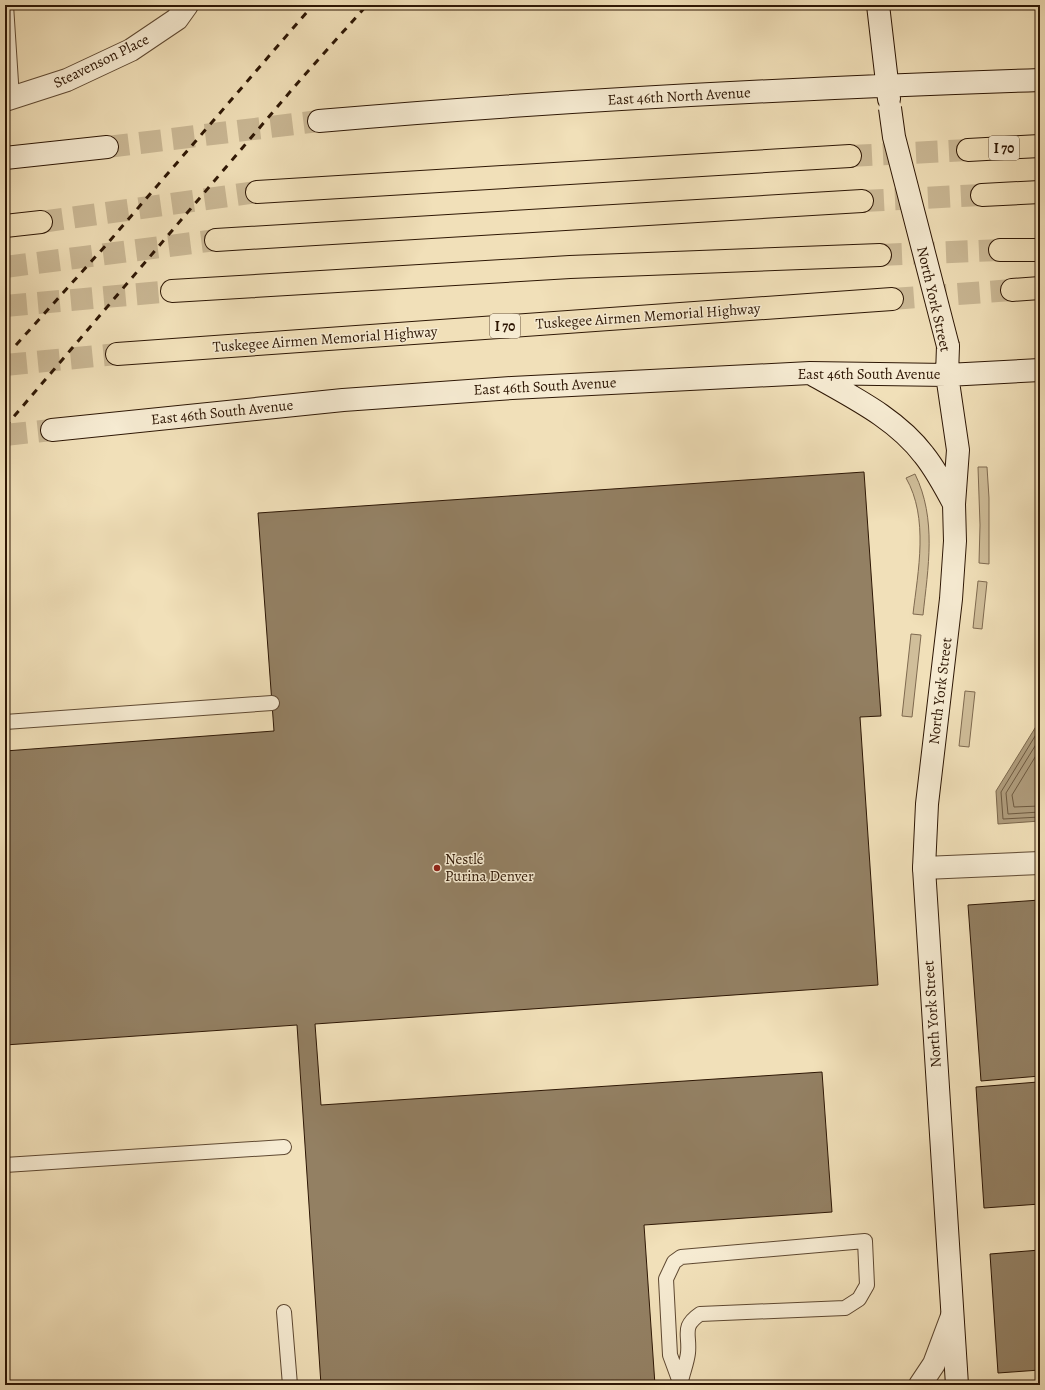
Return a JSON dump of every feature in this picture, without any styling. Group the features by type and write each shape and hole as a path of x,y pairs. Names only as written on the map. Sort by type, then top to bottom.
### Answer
{"highway":[{"name":"I 70","path":"968,150 1040,146"},
{"path":"257,192 850,156"},
{"path":"982,195 1040,192"},
{"path":"216,240 862,201"},
{"path":"5,226 41,222"},
{"path":"1000,250 1040,250"},
{"path":"172,291 570,267 880,255"},
{"path":"1012,290 1040,288"},
{"name":"Tuskegee Airmen Memorial Highway","path":"117,354 892,299"}],"main road":[{"name":"Steavenson Place","path":"9,99 67,80 131,50 177,19 187,5"},
{"name":"North York Street","path":"878,5 894,137 948,346 947,375 958,450 954,504 954,569 927,804 924,868 957,1385"},
{"name":"East 46th North Avenue","path":"319,121 479,107 887,85 1040,80"},
{"path":"5,158 107,147"},
{"name":"East 46th South Avenue","path":"52,430 350,399 512,388 810,373 947,375 1040,370"},
{"path":"810,373 888,419 923,454 954,504"},
{"path":"924,868 1040,862"},
{"path":"920,1385 939,1352 952,1316"}],"lane":[{"path":"6,5 9,99"},
{"path":"5,722 272,703"},
{"path":"5,1165 284,1147"},
{"path":"865,1241 867,1285 859,1299 846,1308 700,1314 691,1320 687,1328 688,1353 681,1383 670,1355 666,1280 674,1262 681,1257 865,1241"},
{"path":"284,1312 290,1385"}],"shaded area":[{"path":"978,467 987,467 989,498 989,564 979,563 980,525"},
{"path":"915,474 922,491 929,526 927,579 923,615 913,614 919,563 920,527 918,510 906,478"},
{"path":"978,581 987,582 982,629 973,628"},
{"path":"911,634 921,635 912,717 902,716"},
{"path":"965,691 975,692 969,747 959,746"}],"water":[{"path":"1040,720 1040,821 998,824 996,791"}],"building":[{"name":"Nestlé Purina Denver","path":"864,472 881,716 860,717 878,985 315,1024 321,1105 822,1072 832,1212 644,1225 655,1385 321,1385 297,1025 5,1045 5,751 274,731 258,513"},
{"path":"1040,900 1040,1076 981,1081 968,905"},
{"path":"1038,1082 1040,1117 1040,1204 984,1208 976,1087"},
{"path":"1040,1250 1040,1370 998,1373 990,1254"}],"tunnel":[{"path":"107,147 319,121"},
{"path":"850,156 968,150"},
{"path":"41,222 257,192"},
{"path":"862,201 982,195"},
{"path":"5,267 216,240"},
{"path":"880,255 1000,250"},
{"path":"892,299 1012,290"},
{"path":"5,306 172,291"},
{"path":"5,365 117,354"},
{"path":"5,435 52,430"}],"railway":[{"path":"16,345 107,244 313,5"},
{"path":"5,427 301,79 367,5"}],"place":[{"name":"Nestlé Purina Denver","path":"437,868"}]}
